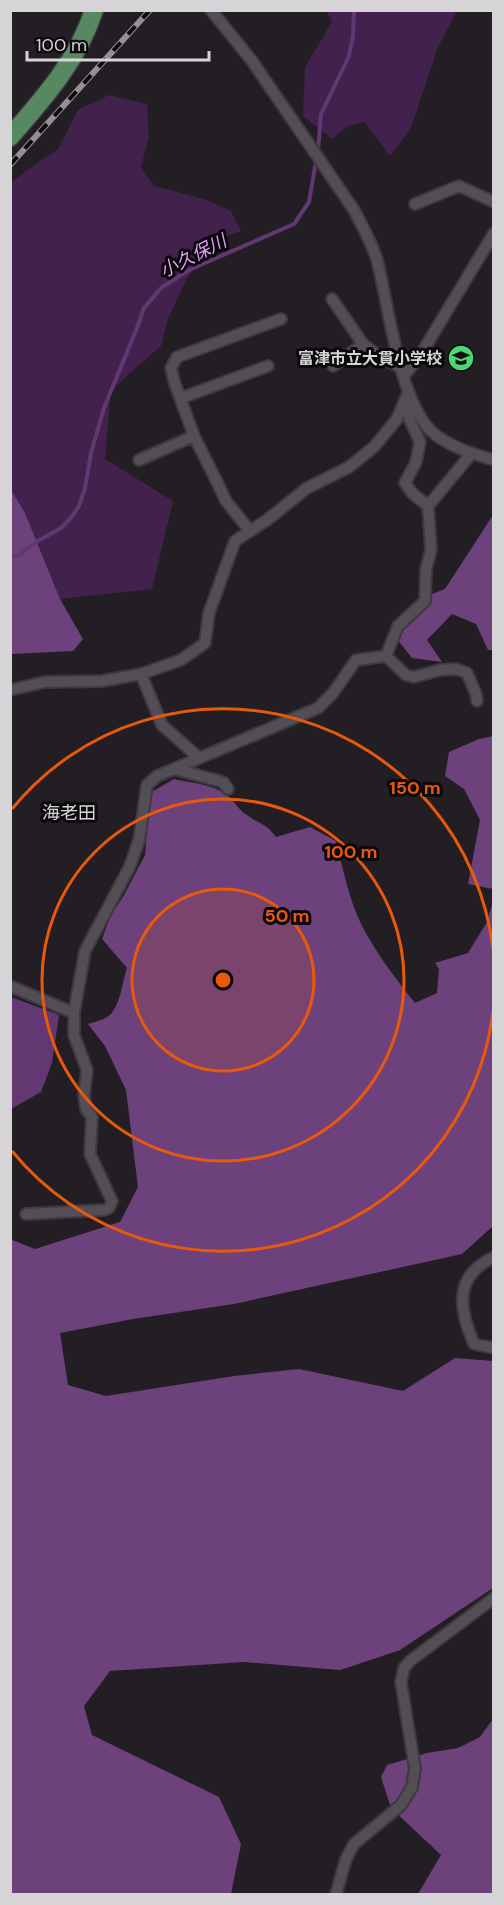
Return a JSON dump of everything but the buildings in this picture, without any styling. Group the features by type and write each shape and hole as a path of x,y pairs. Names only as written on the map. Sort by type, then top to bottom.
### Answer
{"highway":[{"path":"10,137 49,93 72,59 87,32 94,10"}],"street":[{"path":"211,10 252,61 354,210 368,236 377,260 389,322 403,372 424,423 448,442 494,460"},
{"path":"415,204 459,186 494,202"},
{"path":"403,372 421,354 494,233"},
{"path":"332,299 363,344 403,372"},
{"path":"250,531 226,501 194,436 171,368 177,357 281,319"},
{"path":"333,366 363,344"},
{"path":"181,398 268,366"},
{"path":"410,393 409,418 420,442 416,462 405,483 412,493 428,506"},
{"path":"10,690 45,682 102,681 141,674 181,660 205,643 209,613 235,541 307,488 349,467 374,447 397,419 410,393"},
{"path":"139,460 194,436"},
{"path":"386,656 398,626 425,601 426,569 431,550 428,506 472,453"},
{"path":"386,656 406,675 414,677 440,670 456,669 467,673 477,701"},
{"path":"26,1214 104,1210 109,1208 112,1201 90,1154 92,1117 86,1109 84,1096 87,1070 74,1035 74,1013 85,951 130,866 139,840 147,785 157,776 174,768 318,708 333,693 356,660 386,656"},
{"path":"141,674 162,725 199,758"},
{"path":"174,768 223,782 228,789"},
{"path":"10,986 74,1013"},
{"path":"494,1257 480,1264 469,1275 462,1301 465,1322 474,1344 494,1348"},
{"path":"336,1894 346,1859 354,1844 401,1805 412,1787 415,1769 401,1682 404,1668 410,1661 494,1598"}],"shaded area":[{"path":"327,11 457,11 438,47 411,128 390,156 365,122 347,126 332,139 303,116 305,67 332,22"},
{"path":"109,95 147,104 149,137 141,167 154,186 207,200 231,211 241,231 218,240 187,278 168,319 161,346 111,390 105,459 173,501 152,589 60,599 25,513 11,490 11,186 12,182 27,170 58,149 78,110"},
{"path":"11,490 25,513 60,599 83,639 73,651 11,654"},
{"path":"493,515 493,650 488,650 476,624 452,614 427,640 442,662 412,658 397,639 410,619 432,594 445,589"},
{"path":"494,736 493,889 468,884 480,820 464,789 445,776 449,752 479,739"},
{"path":"174,779 209,786 221,791 230,797 244,813 265,826 276,837 310,827 336,841 357,916 380,956 415,1003 437,993 439,969 435,963 468,953 487,922 493,901 493,1226 462,1254 234,1304 133,1319 60,1333 68,1385 106,1396 234,1376 299,1369 403,1391 455,1358 493,1361 493,1588 400,1650 340,1670 244,1662 110,1671 84,1706 92,1735 219,1797 241,1844 231,1894 11,1894 10,1239 35,1249 120,1222 138,1187 126,1090 105,1046 88,1024 107,1017 118,1002 127,968 102,939 110,917 145,855 150,793"},
{"path":"11,997 59,1015 52,1063 41,1092 11,1109"},
{"path":"493,1719 493,1894 418,1894 441,1855 391,1808 381,1777 387,1765 427,1753 458,1748 480,1737"}],"waterway":[{"name":"小久保川","path":"318,151 321,114 349,56 353,36 354,10"},
{"name":"小久保川","path":"10,558 21,554 36,542 61,528 79,506 104,408 144,308 161,288 189,270 294,224 309,202 316,161"}],"railway":[{"path":"10,165 150,10"}],"place":[{"name":"富津市立大貫小学校","path":"461,358"}],"district":[{"name":"海老田","path":"69,813"}]}
